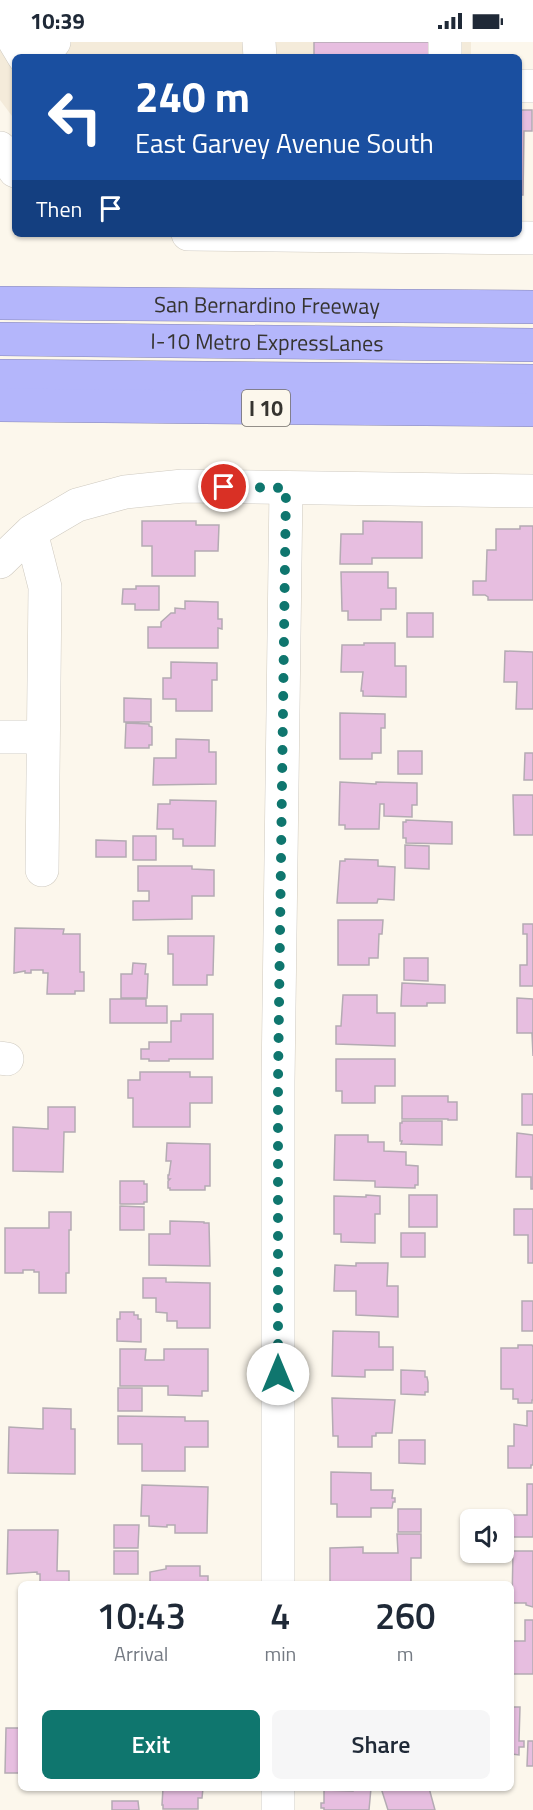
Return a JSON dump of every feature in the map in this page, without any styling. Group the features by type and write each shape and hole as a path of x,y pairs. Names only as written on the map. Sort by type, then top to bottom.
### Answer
{"highway":[{"name":"San Bernardino Freeway","path":"0,303 533,307"},
{"name":"I-10 Metro ExpressLanes","path":"0,339 533,345"},
{"name":"I-10 Metro ExpressLanes","path":"0,376 533,381"},
{"name":"I 10","path":"0,405 533,410"}],"street":[{"path":"44,54 54,42"},
{"path":"0,148 12,166"},
{"path":"503,237 533,238"},
{"path":"0,562 31,532 76,505 124,492 183,486 533,490"},
{"path":"278,1581 278,1082 286,488"},
{"path":"31,532 45,587 42,870"},
{"path":"0,737 43,737"},
{"path":"278,1791 278,1810"}],"shaded area":[{"path":"0,42 471,42 471,54 12,54 12,116 0,100"}],"building":[{"path":"314,42 430,42 430,54 314,54"},
{"path":"522,110 532,110 532,131 524,131 523,195"},
{"path":"142,521 196,521 196,525 219,525 218,551 195,551 195,576 152,576 152,546 142,546"},
{"path":"363,521 422,522 422,558 372,558 372,564 340,564 341,534 363,534"},
{"path":"520,526 533,526 533,600 488,600 485,595 473,595 473,581 486,581 487,550 496,550 496,529 520,529"},
{"path":"341,572 388,572 388,588 396,588 396,609 381,609 381,620 348,620 348,611 342,611"},
{"path":"136,586 159,586 159,610 135,610 135,604 122,604 123,589 136,589"},
{"path":"185,601 218,602 218,619 222,619 222,629 218,628 218,648 148,648 148,627 161,627 161,622 171,613 175,613 175,608 185,609"},
{"path":"407,613 433,613 433,637 407,637"},
{"path":"364,643 395,643 395,666 406,666 406,697 363,696 363,691 361,691 363,672 341,672 342,645 364,645"},
{"path":"505,651 533,652 533,709 516,709 517,682 504,682"},
{"path":"171,662 217,663 217,680 212,680 212,711 176,711 176,699 163,699 163,678 171,678"},
{"path":"124,698 151,699 151,722 124,722"},
{"path":"340,713 385,714 385,728 381,728 381,753 372,753 372,759 340,759"},
{"path":"126,723 149,724 152,727 152,745 149,745 149,748 125,748"},
{"path":"176,739 209,740 209,752 216,752 216,784 153,785 154,758 176,758"},
{"path":"398,751 422,751 422,774 398,774"},
{"path":"525,753 533,753 533,780 524,780"},
{"path":"340,782 417,783 417,805 412,805 412,817 384,816 384,804 380,804 379,829 345,829 345,825 339,825"},
{"path":"513,795 533,795 533,835 514,835"},
{"path":"170,800 216,801 215,846 183,846 183,839 173,839 173,829 157,829 158,804 170,804"},
{"path":"406,820 452,822 452,844 406,843 406,838 403,838 403,822"},
{"path":"133,836 156,836 156,860 133,860"},
{"path":"96,840 126,841 126,857 96,857"},
{"path":"405,845 429,846 429,869 405,868"},
{"path":"345,859 378,860 378,866 395,867 394,900 378,899 377,903 337,903 340,861 345,861"},
{"path":"138,866 192,866 192,869 214,870 214,896 192,896 192,919 133,920 133,901 149,901 149,891 138,891"},
{"path":"338,920 383,920 382,934 379,934 378,958 369,958 369,965 338,965"},
{"path":"523,924 533,924 533,986 520,986 520,965 527,965 527,934 523,934"},
{"path":"15,928 64,929 63,934 80,934 80,972 84,972 84,991 75,991 75,994 47,994 48,973 43,973 43,970 31,970 31,973 25,973 25,971 14,973"},
{"path":"168,936 214,936 213,975 207,975 207,985 173,985 173,954 168,954"},
{"path":"404,958 428,958 428,981 404,980"},
{"path":"133,963 146,964 147,998 121,998 121,974 132,974"},
{"path":"402,983 445,985 445,1003 401,1006"},
{"path":"343,995 377,995 377,1013 395,1013 395,1046 336,1044 336,1026 341,1026"},
{"path":"517,998 533,999 533,1056 532,1033 517,1033"},
{"path":"110,999 146,999 146,1006 167,1006 167,1023 110,1023"},
{"path":"181,1014 213,1014 213,1059 149,1061 149,1059 141,1059 141,1049 149,1049 149,1042 171,1042 171,1021 181,1021"},
{"path":"336,1059 395,1059 395,1086 375,1086 375,1103 342,1103 342,1091 336,1091"},
{"path":"140,1072 190,1072 190,1077 212,1077 212,1103 190,1103 190,1127 133,1127 133,1098 128,1098 128,1080 140,1080"},
{"path":"522,1094 533,1094 533,1125 522,1125"},
{"path":"402,1096 448,1096 448,1102 457,1102 457,1120 402,1119"},
{"path":"48,1107 75,1107 75,1132 64,1132 63,1172 13,1171 13,1127 48,1129"},
{"path":"402,1121 442,1121 442,1145 401,1144 400,1123"},
{"path":"517,1133 533,1135 533,1189 531,1189 531,1177 516,1177"},
{"path":"335,1135 368,1135 368,1142 384,1142 384,1151 406,1152 406,1165 418,1166 418,1185 415,1185 415,1188 375,1187 375,1181 334,1180"},
{"path":"167,1143 210,1144 210,1186 205,1186 205,1190 170,1190 168,1188 171,1161 166,1161"},
{"path":"120,1181 144,1181 144,1184 147,1184 147,1202 120,1204"},
{"path":"366,1195 380,1196 380,1214 375,1214 375,1243 341,1242 341,1234 334,1234 334,1196 366,1197"},
{"path":"409,1195 437,1195 437,1227 409,1227"},
{"path":"120,1206 144,1207 144,1230 120,1230"},
{"path":"514,1209 533,1209 533,1263 528,1263 528,1235 514,1235"},
{"path":"49,1212 71,1212 66,1293 39,1293 39,1272 34,1272 34,1270 23,1270 23,1273 5,1273 5,1228 49,1228"},
{"path":"170,1221 209,1223 210,1266 149,1265 149,1234 170,1234"},
{"path":"401,1233 425,1233 425,1257 401,1257"},
{"path":"356,1263 388,1263 387,1286 398,1286 398,1317 356,1315 356,1291 334,1291 335,1265 356,1266"},
{"path":"143,1278 166,1278 166,1282 210,1283 210,1328 177,1328 177,1321 167,1321 167,1313 156,1312 156,1298 143,1298"},
{"path":"522,1301 533,1301 533,1331 522,1331"},
{"path":"120,1312 134,1312 134,1315 138,1315 138,1319 141,1319 141,1342 117,1341 117,1319 120,1319"},
{"path":"333,1331 379,1332 379,1347 393,1347 393,1370 365,1370 365,1377 332,1376"},
{"path":"518,1345 532,1345 533,1347 532,1403 518,1403 518,1399 513,1399 513,1389 501,1389 501,1348 518,1348"},
{"path":"120,1349 146,1349 145,1360 164,1360 164,1349 208,1349 208,1391 202,1391 202,1396 168,1395 168,1386 120,1386"},
{"path":"401,1370 425,1371 428,1392 425,1392 425,1395 401,1394"},
{"path":"118,1388 142,1388 142,1411 118,1411"},
{"path":"332,1398 395,1400 392,1433 376,1433 376,1436 372,1436 372,1447 338,1447 338,1436 333,1436"},
{"path":"43,1408 71,1409 71,1429 75,1429 75,1474 8,1473 9,1427 43,1429"},
{"path":"527,1411 533,1411 533,1465 531,1468 508,1468 508,1446 514,1446 514,1424 527,1426"},
{"path":"118,1416 185,1417 185,1421 208,1421 208,1447 185,1447 185,1471 142,1471 142,1444 118,1444"},
{"path":"399,1440 425,1440 425,1464 399,1463"},
{"path":"331,1472 371,1473 371,1490 393,1490 392,1498 395,1498 395,1502 392,1508 371,1508 371,1517 337,1517 337,1504 331,1504"},
{"path":"527,1484 533,1484 533,1537 514,1537 514,1515 527,1515"},
{"path":"142,1485 208,1487 207,1533 175,1533 175,1525 149,1526 149,1516 141,1516"},
{"path":"398,1509 421,1509 421,1532 398,1532"},
{"path":"114,1525 139,1525 138,1548 114,1548"},
{"path":"8,1530 58,1530 57,1571 69,1571 69,1581 40,1581 40,1574 37,1572 7,1574"},
{"path":"397,1534 421,1534 421,1558 411,1558 411,1581 330,1581 330,1548 363,1547 363,1553 398,1553"},
{"path":"114,1551 138,1551 138,1574 114,1574"},
{"path":"514,1551 533,1551 533,1607 526,1603 514,1603"},
{"path":"166,1566 200,1566 200,1576 208,1576 208,1581 150,1581 150,1572 166,1569"},
{"path":"525,1620 533,1620 533,1674 514,1674 514,1641 525,1641"},
{"path":"514,1707 520,1707 519,1741 524,1741 524,1747 519,1747 519,1755 514,1754"},
{"path":"6,1728 18,1728 18,1773 5,1773"},
{"path":"528,1741 533,1741 533,1766 527,1766"},
{"path":"163,1791 203,1791 202,1798 198,1798 198,1809 163,1809"},
{"path":"324,1791 371,1791 369,1810 324,1810 321,1808 321,1803 324,1803"},
{"path":"382,1791 430,1791 435,1810 388,1810"},
{"path":"112,1801 138,1801 139,1810 112,1810"}],"route":[{"path":"224,487 286,488 278,1082 278,1374"}]}
